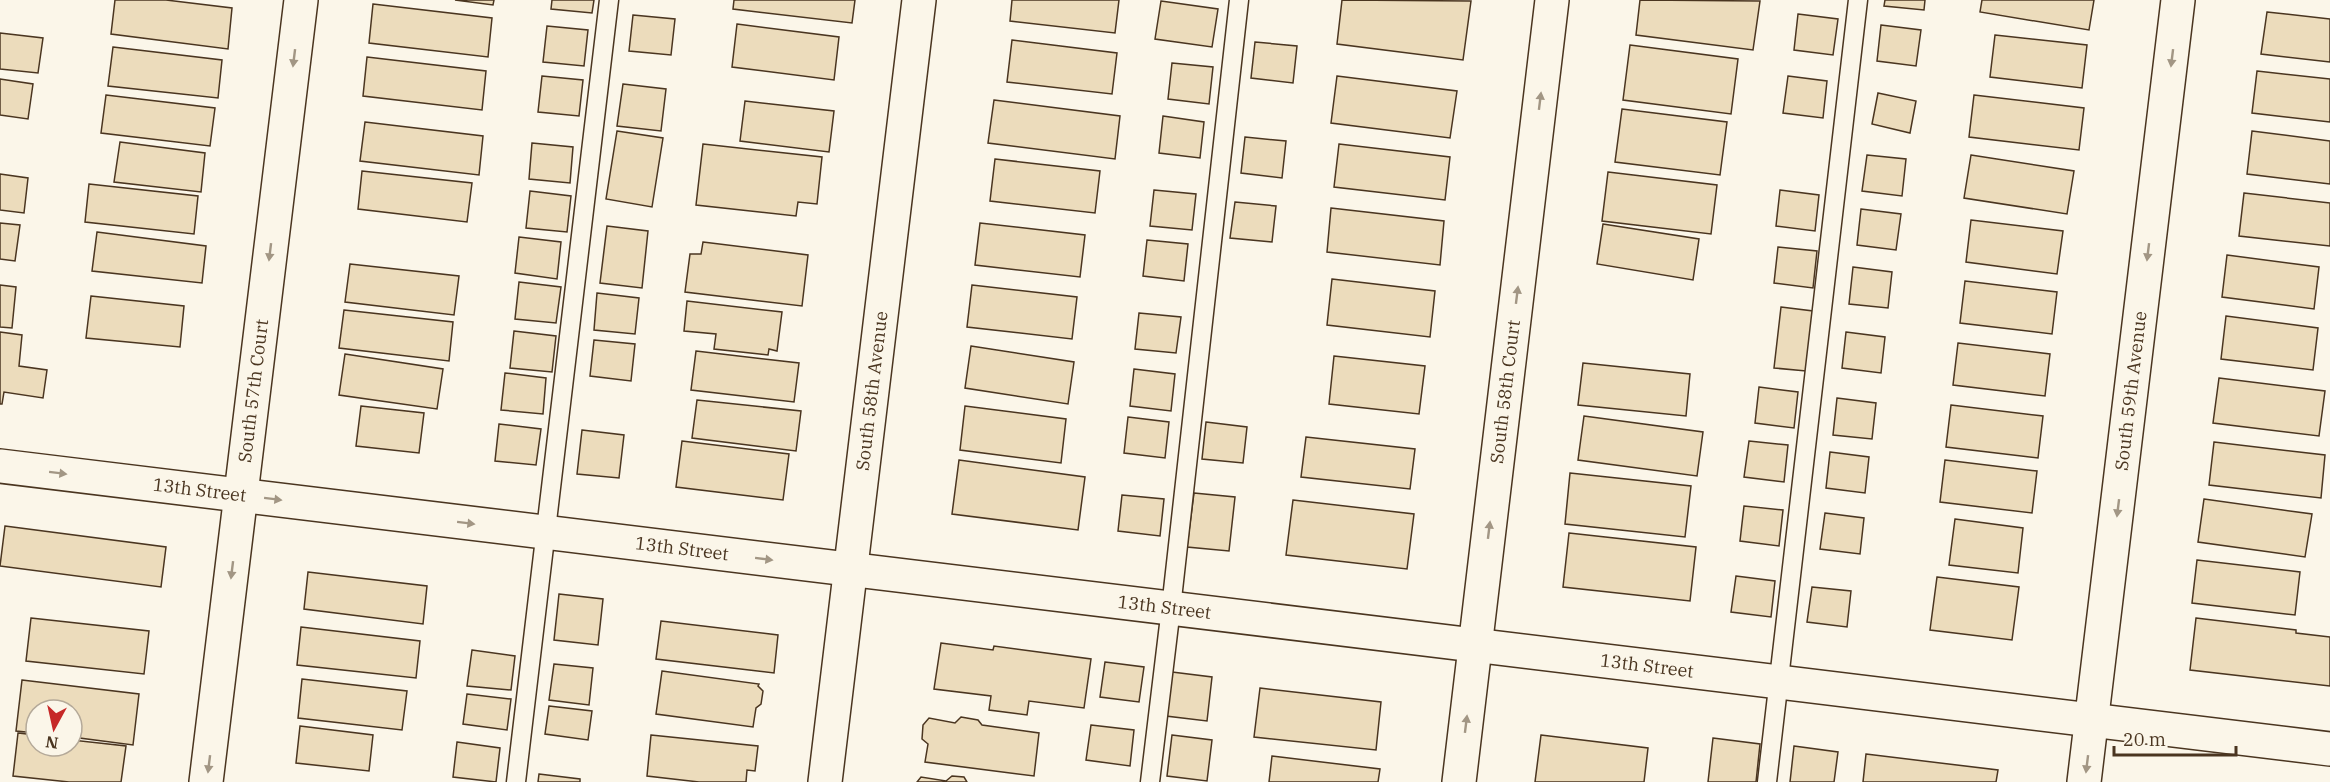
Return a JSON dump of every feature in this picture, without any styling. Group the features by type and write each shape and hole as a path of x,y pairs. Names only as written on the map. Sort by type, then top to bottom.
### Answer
{"street":[{"name":"South 57th Court","path":"206,782 301,0"},
{"name":"South 58th Avenue","path":"825,782 920,0"},
{"name":"South 58th Court","path":"1459,782 1552,0"},
{"name":"South 59th Avenue","path":"2085,782 2178,0"},
{"name":"13th Street","path":"0,466 2330,749"}],"lane":[{"path":"516,782 609,0"},
{"path":"1149,782 1171,608 1239,0"},
{"path":"1767,782 1858,0"}],"building":[{"path":"115,0 166,0 232,8 228,49 111,34"},
{"path":"455,0 494,0 493,5"},
{"path":"552,0 594,0 592,13 551,9"},
{"path":"734,0 855,0 852,23 733,9"},
{"path":"1012,0 1119,0 1115,33 1010,21"},
{"path":"1342,0 1471,1 1463,60 1337,44"},
{"path":"1640,0 1760,1 1753,50 1636,35"},
{"path":"1885,0 1925,0 1924,10 1884,6"},
{"path":"1982,0 2094,0 2089,30 1980,12"},
{"path":"1161,1 1218,9 1212,47 1155,39"},
{"path":"373,4 492,18 488,57 369,43"},
{"path":"2267,12 2330,19 2330,62 2261,54"},
{"path":"1798,14 1838,19 1833,55 1794,50"},
{"path":"633,15 675,19 671,55 629,51"},
{"path":"737,24 839,37 834,80 732,67"},
{"path":"1881,25 1921,30 1916,66 1877,61"},
{"path":"547,26 588,30 584,66 543,62"},
{"path":"0,33 43,38 38,73 0,69"},
{"path":"1995,35 2087,45 2082,88 1990,77"},
{"path":"1012,40 1117,53 1112,94 1007,82"},
{"path":"1255,42 1297,46 1293,83 1251,78"},
{"path":"1630,45 1738,59 1731,114 1623,100"},
{"path":"113,47 222,60 218,98 108,86"},
{"path":"367,57 486,71 482,110 363,96"},
{"path":"1172,63 1213,67 1209,104 1168,99"},
{"path":"2257,71 2330,79 2330,122 2252,113"},
{"path":"542,76 583,80 579,116 538,112"},
{"path":"1337,76 1457,91 1450,138 1331,123"},
{"path":"1788,76 1827,81 1823,118 1783,113"},
{"path":"0,79 33,84 28,119 0,115"},
{"path":"623,84 666,89 661,131 617,126"},
{"path":"1878,93 1916,101 1910,133 1872,124"},
{"path":"106,95 215,108 210,146 101,133"},
{"path":"1974,95 2084,108 2079,150 1969,137"},
{"path":"994,100 1120,116 1115,159 988,143"},
{"path":"745,101 834,111 829,152 740,141"},
{"path":"1622,109 1727,122 1720,175 1615,162"},
{"path":"1163,116 1204,122 1200,158 1159,153"},
{"path":"365,122 483,136 479,175 360,161"},
{"path":"617,131 663,138 652,207 606,199"},
{"path":"2252,131 2330,141 2330,184 2247,174"},
{"path":"1245,137 1286,141 1282,178 1241,173"},
{"path":"120,142 205,153 201,192 114,182"},
{"path":"532,143 573,147 570,183 529,179"},
{"path":"703,144 822,157 817,204 798,202 796,216 696,205"},
{"path":"1339,144 1450,157 1445,200 1334,187"},
{"path":"1867,155 1906,159 1902,196 1862,191"},
{"path":"1971,155 2074,171 2067,214 1964,198"},
{"path":"995,159 1100,171 1095,213 990,201"},
{"path":"362,171 472,183 467,222 358,209"},
{"path":"1608,172 1717,185 1711,234 1602,221"},
{"path":"0,174 28,178 24,213 0,210"},
{"path":"89,184 198,196 194,234 85,222"},
{"path":"1154,190 1196,194 1192,230 1150,226"},
{"path":"1780,190 1819,195 1815,231 1776,226"},
{"path":"530,191 571,196 567,232 526,228"},
{"path":"2244,193 2330,203 2330,246 2239,236"},
{"path":"1235,202 1276,206 1272,242 1230,238"},
{"path":"1331,208 1444,221 1440,265 1327,252"},
{"path":"1861,209 1901,214 1896,250 1857,245"},
{"path":"1971,220 2063,231 2057,274 1966,262"},
{"path":"0,223 20,225 15,261 0,259"},
{"path":"980,223 1085,235 1080,277 975,265"},
{"path":"1603,224 1699,239 1693,280 1597,264"},
{"path":"607,226 648,231 642,288 600,283"},
{"path":"97,232 206,246 202,283 92,271"},
{"path":"519,237 561,242 557,279 515,273"},
{"path":"1147,240 1188,244 1184,281 1143,276"},
{"path":"703,242 808,255 802,306 685,292 690,254 701,254"},
{"path":"1778,247 1817,251 1813,288 1774,283"},
{"path":"2227,255 2319,267 2314,309 2222,297"},
{"path":"350,264 459,276 454,315 345,302"},
{"path":"1853,267 1892,272 1888,308 1849,304"},
{"path":"1332,279 1435,291 1430,337 1327,325"},
{"path":"1965,281 2057,292 2052,334 1960,323"},
{"path":"519,282 561,287 556,323 515,319"},
{"path":"0,285 16,287 12,328 0,327"},
{"path":"972,285 1077,297 1072,339 967,327"},
{"path":"597,293 639,298 635,334 594,330"},
{"path":"91,296 184,306 180,347 86,338"},
{"path":"687,301 782,312 777,351 769,349 768,355 714,349 716,334 684,331"},
{"path":"1781,307 1813,311 1806,371 1774,368"},
{"path":"344,310 453,322 449,361 339,348"},
{"path":"1139,313 1181,317 1176,353 1135,349"},
{"path":"2226,316 2318,328 2313,370 2221,359"},
{"path":"514,331 556,336 552,372 510,368"},
{"path":"0,332 22,335 19,366 47,370 43,398 4,392 2,404 0,404"},
{"path":"1846,332 1885,337 1881,373 1842,368"},
{"path":"594,340 635,344 631,381 590,376"},
{"path":"1958,343 2050,354 2045,396 1953,385"},
{"path":"971,346 1074,362 1068,404 965,388"},
{"path":"696,351 799,363 794,402 691,390"},
{"path":"345,354 443,369 437,409 339,395"},
{"path":"1334,356 1425,366 1419,414 1329,404"},
{"path":"1583,363 1690,374 1686,416 1578,405"},
{"path":"1134,369 1175,374 1171,411 1130,406"},
{"path":"505,373 546,378 543,414 501,410"},
{"path":"2219,378 2325,391 2319,436 2213,423"},
{"path":"1759,387 1798,392 1794,428 1755,423"},
{"path":"1837,398 1876,403 1872,439 1833,435"},
{"path":"697,400 801,411 796,451 692,438"},
{"path":"1951,405 2043,416 2038,458 1946,447"},
{"path":"361,406 424,413 419,453 356,446"},
{"path":"965,406 1066,419 1061,463 960,450"},
{"path":"1584,416 1703,432 1697,476 1578,460"},
{"path":"1128,417 1169,422 1165,458 1124,453"},
{"path":"1206,422 1247,427 1243,463 1202,459"},
{"path":"499,424 541,429 536,465 495,461"},
{"path":"582,430 624,435 619,478 577,474"},
{"path":"1306,437 1415,449 1410,489 1301,477"},
{"path":"682,441 789,454 783,500 676,487"},
{"path":"1749,441 1788,445 1784,482 1744,477"},
{"path":"2214,442 2325,455 2321,498 2209,485"},
{"path":"1830,452 1869,457 1865,493 1826,488"},
{"path":"959,460 1085,477 1078,530 952,514"},
{"path":"1945,460 2037,471 2032,513 1940,502"},
{"path":"1570,473 1691,486 1685,537 1565,524"},
{"path":"1194,493 1235,497 1229,551 1187,547"},
{"path":"1122,495 1164,499 1160,536 1118,531"},
{"path":"2204,499 2312,514 2305,557 2198,542"},
{"path":"1293,500 1414,514 1407,569 1286,555"},
{"path":"1744,506 1783,510 1779,546 1740,541"},
{"path":"1825,513 1864,518 1860,554 1820,549"},
{"path":"1955,519 2023,528 2018,573 1949,565"},
{"path":"5,526 166,547 161,587 0,566"},
{"path":"1569,533 1696,547 1690,601 1563,587"},
{"path":"2197,560 2300,572 2295,615 2192,603"},
{"path":"308,572 427,586 423,624 304,609"},
{"path":"1736,576 1775,581 1771,617 1731,612"},
{"path":"1937,577 2019,587 2012,640 1930,630"},
{"path":"1812,587 1851,591 1847,627 1807,622"},
{"path":"559,594 603,599 598,645 554,640"},
{"path":"31,618 149,631 144,674 26,661"},
{"path":"2196,618 2296,630 2296,633 2330,637 2330,686 2190,670"},
{"path":"661,621 778,635 774,673 656,659"},
{"path":"301,627 420,641 416,678 297,665"},
{"path":"941,643 993,650 994,646 1091,659 1084,708 1029,701 1027,715 989,710 991,696 934,689"},
{"path":"472,650 515,656 511,690 467,686"},
{"path":"1105,662 1144,667 1139,702 1100,697"},
{"path":"554,664 593,668 589,705 549,700"},
{"path":"662,671 759,684 758,686 763,691 761,704 756,708 753,727 656,714"},
{"path":"1172,672 1212,677 1207,721 1166,716"},
{"path":"302,679 407,691 402,730 298,718"},
{"path":"22,680 139,694 133,745 84,739 84,698 24,698 24,732 16,731"},
{"path":"1260,688 1381,702 1376,750 1254,737"},
{"path":"467,694 511,699 507,730 463,724"},
{"path":"549,706 592,711 588,740 545,734"},
{"path":"961,717 978,720 982,725 1039,733 1034,776 925,762 928,744 922,739 923,725 929,718 955,723"},
{"path":"1091,725 1134,730 1130,766 1086,760"},
{"path":"300,726 373,735 369,771 296,763"},
{"path":"18,733 24,734 24,758 84,758 84,741 126,746 121,782 69,782 13,776"},
{"path":"651,735 758,746 755,771 747,770 746,782 699,782 647,776"},
{"path":"1172,735 1212,740 1207,781 1167,776"},
{"path":"1541,735 1648,748 1644,782 1535,782"},
{"path":"1713,738 1760,744 1756,782 1708,782"},
{"path":"457,742 500,748 496,782 453,777"},
{"path":"1794,746 1838,752 1834,782 1790,782"},
{"path":"1866,754 1998,770 1996,782 1863,782"},
{"path":"1272,756 1380,769 1378,782 1269,782"},
{"path":"539,774 580,779 580,782 538,782"},
{"path":"952,776 964,777 967,782 917,782 921,777 946,781"}]}
